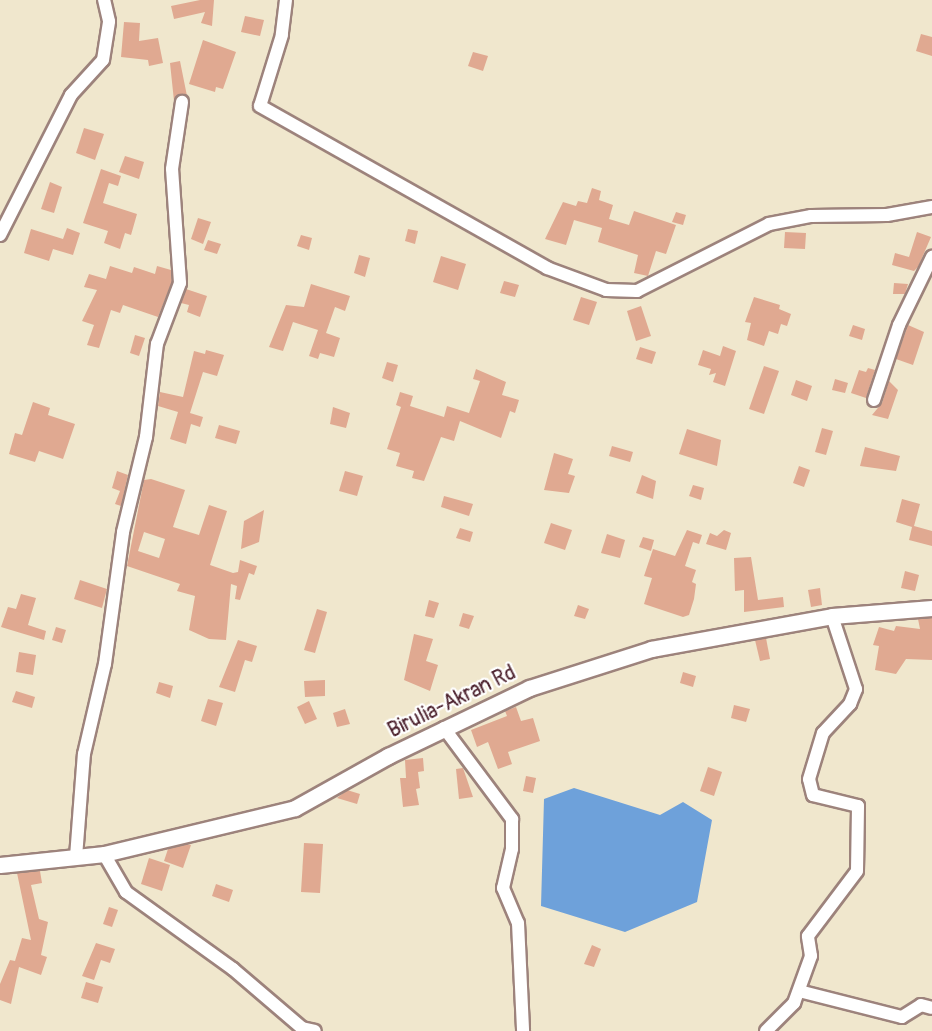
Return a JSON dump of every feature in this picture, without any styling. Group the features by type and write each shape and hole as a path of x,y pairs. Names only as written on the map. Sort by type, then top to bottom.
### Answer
{"street":[{"path":"0,235 71,94 103,60 109,21 104,0"},
{"path":"286,0 282,35 260,106 546,268 606,290 637,291 769,224 811,216 887,214 932,207"},
{"path":"76,857 84,754 105,664 123,532 146,437 157,344 180,283 172,169 182,102"},
{"path":"874,400 899,325 932,257"},
{"name":"Birulia-Akran Rd","path":"0,865 104,854 295,808 444,728 529,688 651,649 832,616 932,608"},
{"path":"766,1031 794,1003 812,956 808,936 856,871 858,806 813,795 809,779 823,733 850,704 856,689 832,616"},
{"path":"444,728 512,819 512,849 503,888 518,923 523,1031"},
{"path":"104,854 126,892 232,969 302,1028 315,1031"},
{"path":"799,991 902,1017 921,1005 932,1008"}],"water":[{"path":"574,788 660,815 683,802 712,820 697,902 625,932 541,906 544,799"}],"building":[{"path":"200,0 214,0 212,26 201,23 205,12 174,19 171,6"},
{"path":"245,16 264,20 260,36 241,32"},
{"path":"124,22 140,23 139,41 158,38 163,63 149,66 148,60 121,57"},
{"path":"921,34 932,37 932,56 916,51"},
{"path":"203,40 236,52 223,89 216,87 215,92 189,84"},
{"path":"473,52 488,56 483,71 468,66"},
{"path":"180,61 187,96 180,94 174,101 170,63"},
{"path":"84,128 104,134 95,160 76,153"},
{"path":"125,156 144,162 139,179 119,172"},
{"path":"101,169 121,176 118,186 109,183 103,203 137,214 131,235 125,233 120,249 104,243 108,231 83,223"},
{"path":"50,182 62,187 54,213 41,209"},
{"path":"592,188 601,191 599,200 613,205 609,219 629,225 634,211 676,225 666,254 656,251 648,276 634,273 638,255 598,242 602,228 574,220 566,245 545,239 563,202 576,206 578,201 587,203"},
{"path":"676,212 686,215 683,225 672,222"},
{"path":"198,218 211,222 203,244 191,239"},
{"path":"67,228 80,233 73,255 53,249 49,261 24,253 31,229 63,239"},
{"path":"408,229 418,231 415,244 405,241"},
{"path":"785,232 806,233 805,249 784,248"},
{"path":"917,232 931,237 918,267 914,271 892,265 895,253 909,257"},
{"path":"301,235 312,238 309,250 297,246"},
{"path":"208,240 221,244 217,254 204,250"},
{"path":"359,255 370,258 365,277 354,273"},
{"path":"441,256 466,264 458,290 433,282"},
{"path":"110,266 132,273 134,267 155,274 157,266 171,270 172,282 158,317 123,305 120,313 111,310 99,348 87,345 94,325 82,321 97,290 84,287 89,274 106,279"},
{"path":"504,281 519,285 515,297 500,293"},
{"path":"894,283 908,284 905,294 893,294"},
{"path":"311,284 350,296 345,311 335,307 326,333 340,338 334,357 320,353 318,359 309,356 318,330 293,322 283,351 269,347 286,305 304,307"},
{"path":"186,289 207,296 200,317 187,312 189,305 181,303"},
{"path":"581,297 597,302 589,325 573,320"},
{"path":"754,297 780,305 779,309 791,314 787,326 781,324 778,334 769,331 764,346 747,340 751,323 745,322"},
{"path":"641,306 651,336 636,341 627,311"},
{"path":"853,325 865,329 862,340 849,336"},
{"path":"908,325 924,332 913,365 896,359"},
{"path":"135,335 145,338 139,356 130,353"},
{"path":"723,346 736,351 725,386 713,382 716,373 709,375 711,369 698,365 703,350 720,356"},
{"path":"640,347 656,352 652,364 636,359"},
{"path":"206,350 224,355 217,376 203,372 190,413 203,417 200,427 191,424 186,444 170,439 178,412 158,406 160,392 183,397 194,351 205,354"},
{"path":"387,362 398,365 393,382 382,378"},
{"path":"764,366 779,371 764,414 749,409"},
{"path":"868,368 875,370 866,398 851,393 859,370 866,372"},
{"path":"476,369 506,382 502,395 519,400 515,413 510,411 501,438 460,421 454,441 441,437 424,481 412,478 414,471 396,466 400,453 387,449 401,407 396,405 400,392 413,396 410,406 444,417 447,406 469,413 480,381 473,379"},
{"path":"835,379 848,383 845,393 832,390"},
{"path":"796,380 812,386 807,401 791,395"},
{"path":"889,381 898,390 888,419 872,415 882,403"},
{"path":"33,402 50,408 48,415 75,424 63,459 39,451 35,462 9,454 15,433 22,435"},
{"path":"333,407 350,413 346,428 330,424"},
{"path":"219,425 240,431 236,444 215,438"},
{"path":"822,428 833,431 826,455 815,452"},
{"path":"687,429 721,440 717,466 679,454"},
{"path":"612,446 633,452 630,462 609,456"},
{"path":"865,447 900,456 896,471 860,466"},
{"path":"554,453 573,459 568,474 575,476 569,493 544,490"},
{"path":"799,466 810,470 804,487 793,483"},
{"path":"117,471 128,475 121,506 115,504 120,491 112,488"},
{"path":"345,471 363,476 357,496 339,491"},
{"path":"642,475 656,481 653,499 636,493"},
{"path":"151,479 185,490 173,527 199,535 209,505 227,511 210,565 233,573 238,572 240,560 257,566 254,575 249,573 240,600 235,599 237,586 231,584 226,640 209,639 189,630 195,596 177,591 180,584 127,566 144,480","holes":["144,532 165,539 159,558 138,551"]},
{"path":"693,485 704,488 701,500 689,496"},
{"path":"444,496 473,504 469,516 441,507"},
{"path":"902,499 920,504 914,526 932,531 932,546 909,540 912,527 896,522"},
{"path":"264,510 259,542 241,549 244,521"},
{"path":"551,523 572,530 565,550 544,543"},
{"path":"460,528 473,532 470,542 456,538"},
{"path":"687,530 702,535 699,544 693,542 685,566 696,570 692,582 696,584 689,615 683,617 644,604 652,578 644,576 653,549 675,556"},
{"path":"724,530 731,533 726,550 706,544 710,533 717,536"},
{"path":"607,534 625,540 620,558 601,553"},
{"path":"643,537 654,540 651,551 639,547"},
{"path":"751,557 758,600 783,597 784,607 744,612 744,590 735,591 734,558"},
{"path":"905,571 919,575 915,591 901,588"},
{"path":"80,580 107,589 102,608 74,599"},
{"path":"820,588 822,605 811,607 808,590"},
{"path":"21,594 36,598 28,625 46,631 44,640 1,627 8,607 16,609"},
{"path":"429,600 439,603 434,618 425,616"},
{"path":"578,605 589,609 585,619 574,616"},
{"path":"317,609 327,612 315,653 304,650"},
{"path":"463,613 474,616 469,629 459,626"},
{"path":"932,618 932,660 906,659 896,674 875,670 879,646 873,645 879,627 894,631 896,626 920,629 918,619"},
{"path":"56,627 66,630 62,643 52,640"},
{"path":"414,634 433,639 426,661 438,665 430,691 404,680"},
{"path":"766,638 770,659 760,661 755,640"},
{"path":"238,640 257,646 252,662 245,660 235,692 219,687"},
{"path":"19,652 36,655 33,675 16,672"},
{"path":"683,672 696,676 693,687 680,683"},
{"path":"325,680 325,696 305,697 304,681"},
{"path":"159,682 173,686 170,698 156,693"},
{"path":"16,691 35,697 32,708 12,702"},
{"path":"208,699 223,703 216,726 201,721"},
{"path":"309,701 317,719 305,724 297,707"},
{"path":"734,705 750,709 746,722 731,718"},
{"path":"516,707 521,721 533,718 540,741 508,752 512,764 498,769 488,742 477,747 471,730 507,716 505,711"},
{"path":"345,709 350,724 337,727 333,713"},
{"path":"423,758 424,771 418,772 420,788 416,789 419,805 403,807 400,778 406,778 405,760"},
{"path":"708,767 722,772 714,796 700,791"},
{"path":"463,768 473,797 459,799 456,769"},
{"path":"526,776 536,778 533,793 523,791"},
{"path":"347,790 360,794 357,804 337,798"},
{"path":"304,843 323,844 320,893 301,892"},
{"path":"191,845 183,868 164,861 168,849"},
{"path":"149,858 170,865 162,891 141,884"},
{"path":"40,871 42,883 31,885 39,919 48,922 41,955 47,957 41,975 19,967 11,1004 0,1000 0,984 10,960 15,961 22,938 31,940 17,873"},
{"path":"216,884 233,890 229,902 212,896"},
{"path":"109,907 118,910 112,927 103,924"},
{"path":"96,943 115,949 110,963 101,960 94,980 82,976"},
{"path":"592,945 601,949 594,967 584,964"},
{"path":"86,982 103,987 98,1003 81,998"}]}
